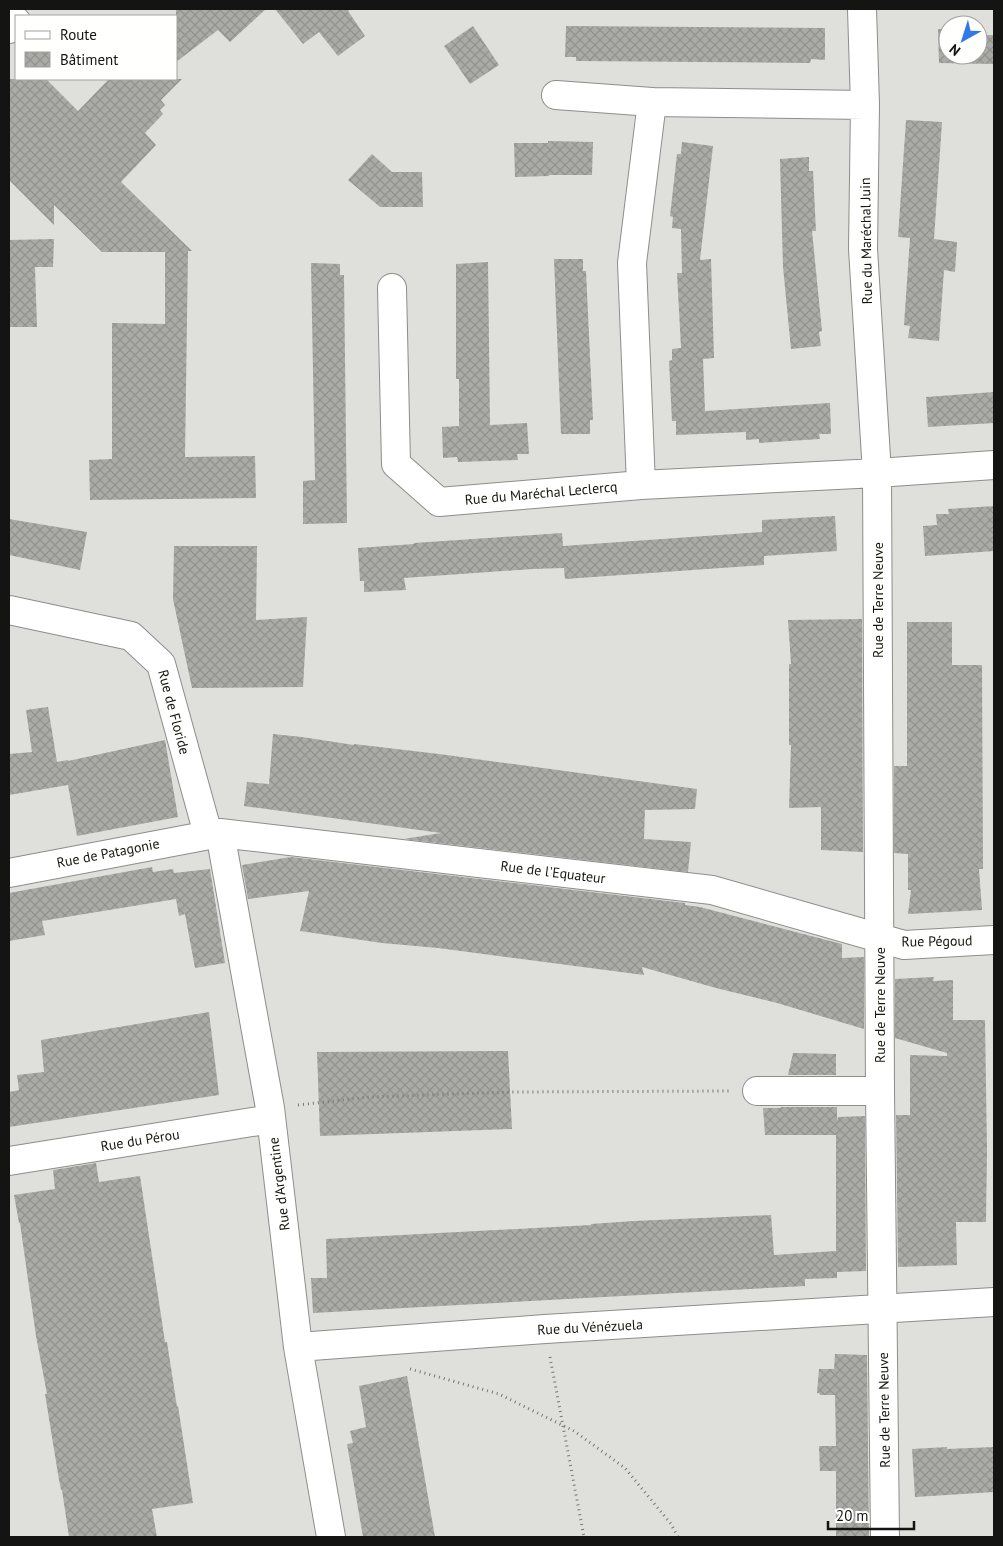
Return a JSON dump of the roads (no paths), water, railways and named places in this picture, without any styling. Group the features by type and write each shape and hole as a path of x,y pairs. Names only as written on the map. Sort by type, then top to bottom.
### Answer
{"street":[{"name":"Rue du Maréchal Juin","path":"862,9 865,104 863,249 877,473"},
{"path":"556,95 652,102 865,104"},
{"path":"641,485 632,263 652,102"},
{"name":"Rue du Maréchal Leclercq","path":"392,288 396,464 439,502 641,485 994,465"},
{"name":"Rue de Terre Neuve","path":"877,473 880,1092 885,1537"},
{"name":"Rue de Floride","path":"9,610 131,636 161,664 214,834"},
{"name":"Rue de l'Equateur","path":"214,834 712,890 880,937"},
{"name":"Rue de Patagonie","path":"9,873 214,834"},
{"name":"Rue d'Argentine","path":"214,834 271,1114 298,1347 331,1537"},
{"name":"Rue Pégoud","path":"880,937 904,945 994,940"},
{"path":"757,1091 880,1092"},
{"name":"Rue du Pérou","path":"9,1161 271,1114"},
{"name":"Rue du Vénézuela","path":"298,1347 545,1329 994,1302"}]}
